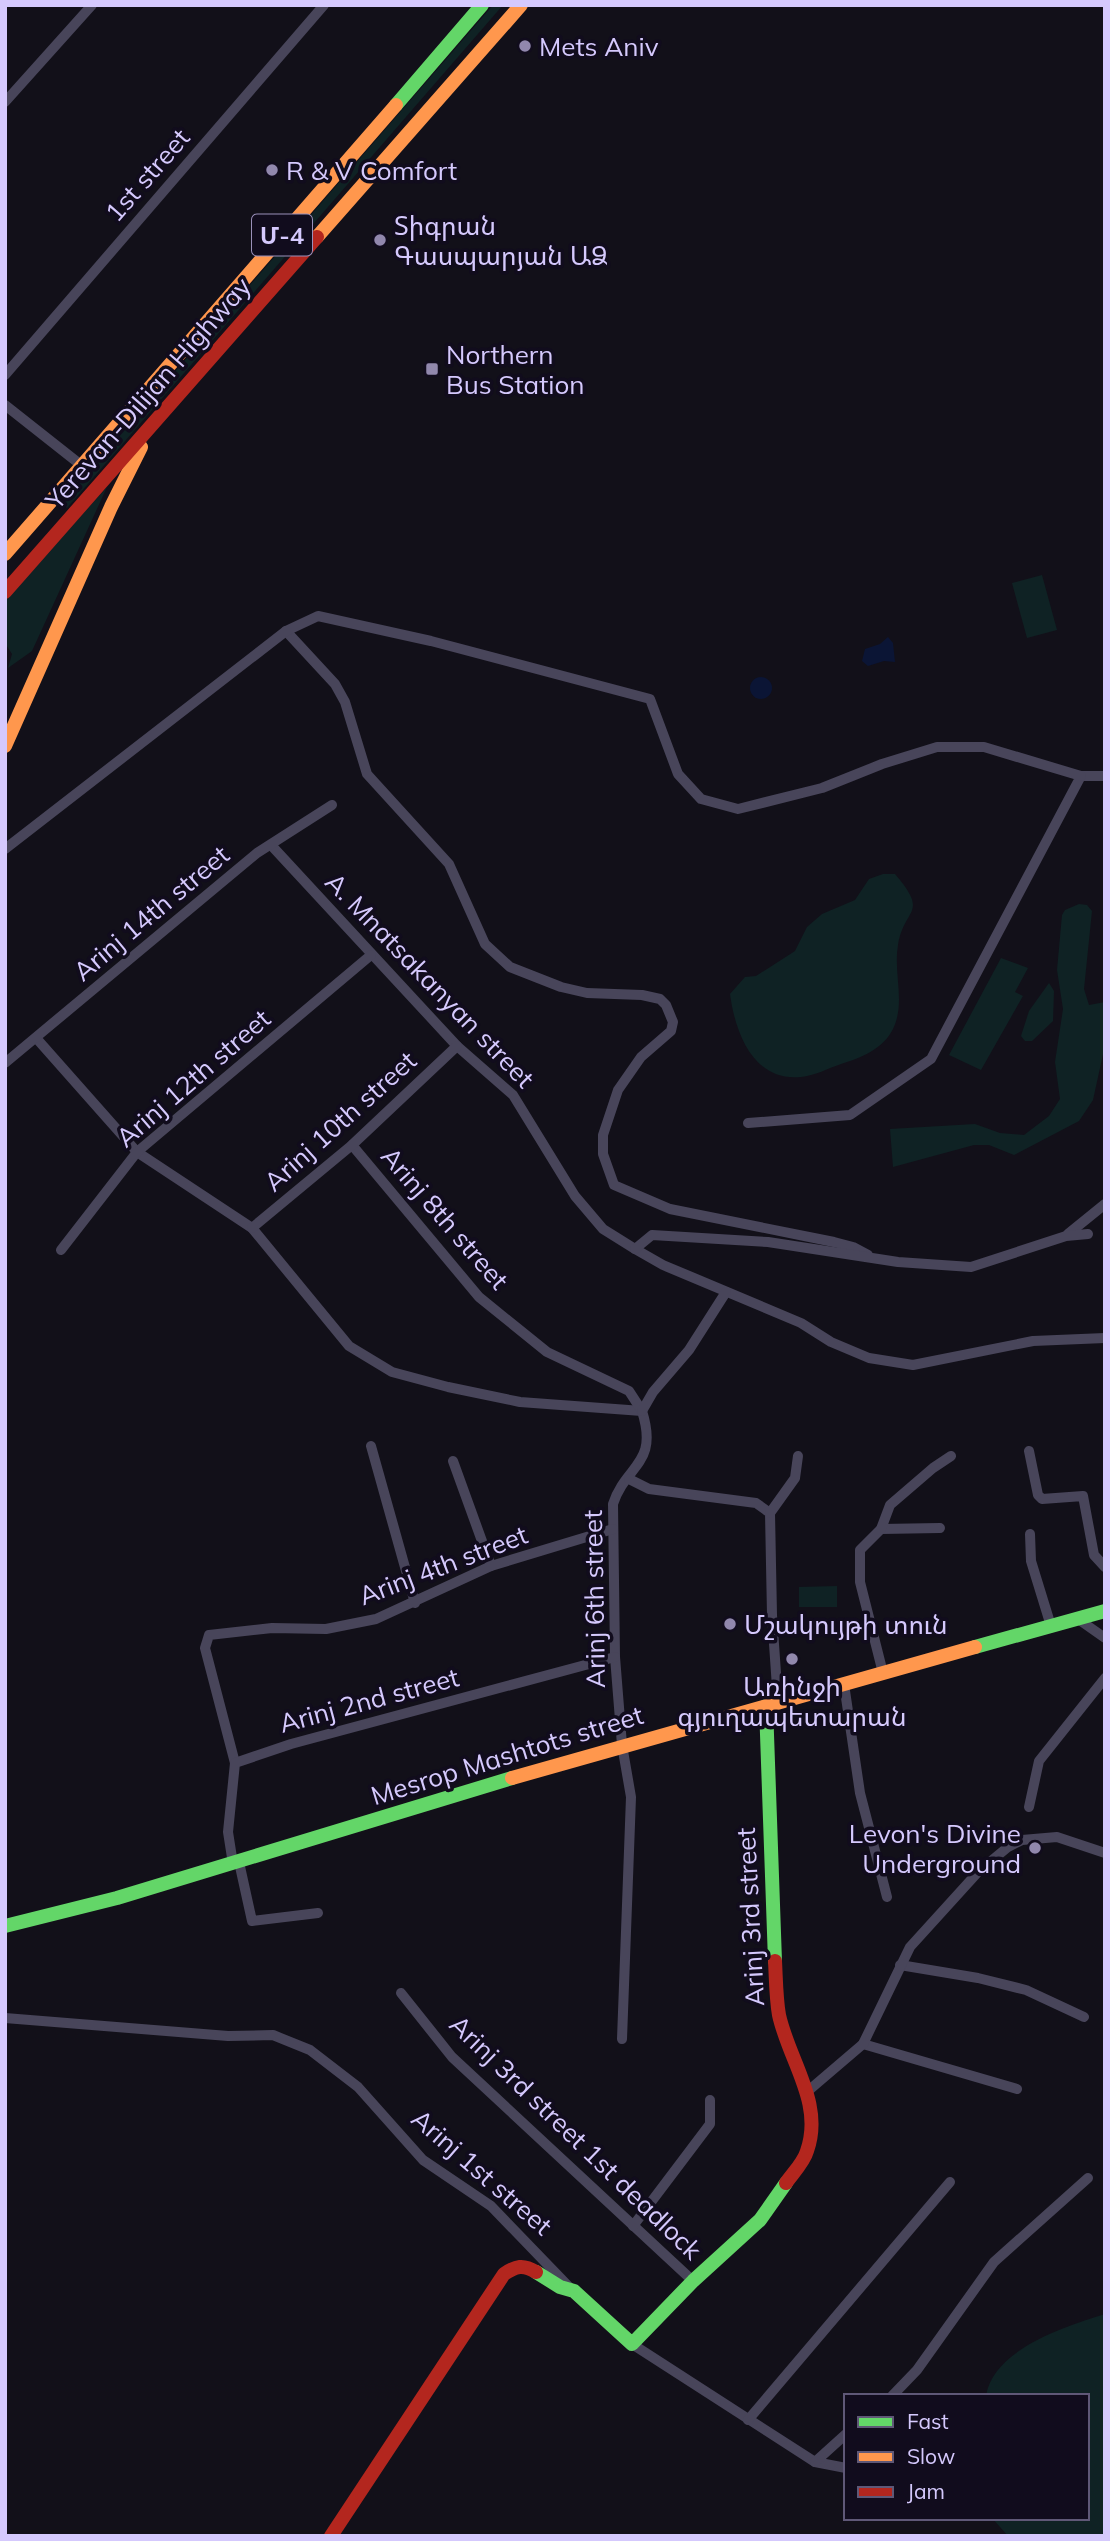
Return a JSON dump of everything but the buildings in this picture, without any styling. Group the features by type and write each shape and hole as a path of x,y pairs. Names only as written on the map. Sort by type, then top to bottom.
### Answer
{"main road":[{"name":"Yerevan-Dilijan Highway","path":"5,554 482,5"},
{"name":"Yerevan-Dilijan Highway","path":"5,592 521,5"},
{"path":"5,746 111,507 153,424"},
{"path":"45,508 60,510 63,525"},
{"name":"Mesrop Mashtots street","path":"5,1926 117,1898 622,1745 1105,1611"},
{"name":"Arinj 3rd street","path":"632,2344 693,2281 760,2220 807,2152 812,2129 808,2091 797,2071 779,2015 773,1942 772,1704"},
{"path":"331,2536 504,2274 515,2267 526,2266 574,2291"},
{"name":"Arinj 1st street","path":"574,2291 632,2344"}],"street":[{"path":"5,102 92,5"},
{"name":"1st street","path":"5,375 324,5"},
{"path":"5,405 81,465"},
{"path":"5,849 286,631 318,616 431,641 650,699 678,774 701,799 738,809 822,788 882,764 937,747 984,747 1081,776 1105,776"},
{"path":"286,631 335,684 345,702 368,774 449,864 485,944 510,967 549,983 587,993 642,995 660,999 666,1005 673,1022 671,1031 641,1057 618,1090 603,1135 603,1154 614,1185 670,1209 834,1242 853,1247 868,1255"},
{"path":"748,1122 850,1115 931,1059 1081,776"},
{"name":"Arinj 14th street","path":"5,1063 257,853 332,805"},
{"name":"A. Mnatsakanyan street","path":"271,845 457,1046 513,1095 575,1196 603,1229 635,1250 801,1323 831,1342 869,1358 913,1365 1033,1341 1105,1338"},
{"name":"Arinj 12th street","path":"61,1250 137,1152 371,955"},
{"path":"37,1039 137,1152 252,1228 349,1346 392,1372 520,1402 642,1411 653,1392 689,1350 726,1292"},
{"name":"Arinj 10th street","path":"252,1228 352,1145 457,1046"},
{"name":"Arinj 8th street","path":"352,1145 479,1297 547,1352 629,1391 642,1411"},
{"path":"1066,1236 1105,1204"},
{"path":"635,1250 652,1235 768,1242 868,1255 898,1262 971,1266 1066,1236 1088,1234"},
{"name":"Arinj 6th street","path":"622,2039 631,1797 622,1745 615,1657 613,1504 617,1492 639,1468 645,1452 648,1430 642,1411"},
{"path":"371,1446 415,1602"},
{"path":"1029,1451 1038,1495 1042,1499 1083,1496 1094,1555 1105,1567"},
{"path":"772,1704 770,1513 795,1478 798,1456"},
{"path":"883,1673 860,1581 860,1550 881,1530 890,1505 933,1468 951,1457"},
{"path":"453,1461 491,1566"},
{"path":"629,1479 649,1489 756,1503 770,1513"},
{"path":"881,1530 940,1528"},
{"name":"Arinj 4th street","path":"235,1763 205,1648 209,1635 272,1628 326,1629 376,1619 491,1566 613,1529"},
{"path":"1030,1534 1031,1561 1051,1626"},
{"path":"1078,1619 1105,1638"},
{"name":"Arinj 2nd street","path":"235,1763 291,1744 615,1657"},
{"path":"1029,1807 1039,1761 1105,1678"},
{"path":"844,1684 860,1793 887,1897"},
{"path":"235,1763 228,1832 252,1921 318,1913"},
{"path":"808,2091 863,2045 910,1947 979,1871 1022,1840 1057,1838 1105,1853"},
{"path":"900,1965 978,1978 1026,1990 1084,2017"},
{"name":"Arinj 3rd street 1st deadlock","path":"401,1993 452,2057 693,2281"},
{"name":"Arinj 1st street","path":"5,2018 228,2036 273,2035 310,2050 358,2087 423,2160 491,2206 574,2291"},
{"path":"863,2045 1017,2089"},
{"path":"633,2226 710,2124 710,2100"},
{"path":"894,2394 917,2370 994,2262 1088,2178"},
{"path":"748,2420 950,2182"},
{"name":"Arinj 1st street","path":"632,2344 815,2462 844,2468"},
{"path":"815,2462 844,2436"}],"green space":[{"path":"493,5 503,5 67,508 61,503"},
{"path":"107,487 32,651 8,668 12,654 5,643 5,600"},
{"path":"1042,575 1057,630 1027,638 1012,583"},
{"path":"883,874 895,874 913,904 898,945 899,1008 889,1036 871,1052 816,1074 784,1076 770,1071 749,1052 736,1024 730,994 745,977 756,976 795,951 807,927 822,914 855,900 869,879"},
{"path":"1079,904 1087,905 1092,911 1084,989 1089,1005 1105,1002 1105,1045 1093,1100 1079,1121 1014,1155 989,1145 974,1145 893,1167 890,1129 975,1124 1000,1133 1024,1135 1049,1116 1060,1099 1055,1062 1063,1009 1057,970 1062,915 1065,910"},
{"path":"1001,958 1028,968 1015,992 1023,996 981,1070 949,1055"},
{"path":"1049,983 1054,991 1053,1021 1032,1041 1025,1041 1021,1036 1029,1011"},
{"path":"837,1586 837,1607 799,1607 799,1587"},
{"path":"1105,2314 1105,2536 1008,2536 994,2520 1089,2520 1089,2394 987,2394 992,2379 1002,2365 1034,2342 1071,2325"}],"water":[{"path":"888,637 893,643 895,662 884,661 868,666 862,661 865,649 880,644"},
{"path":"761,677 769,680 772,688 769,696 761,699 753,696 750,688 753,680"}],"traffic: fast":[{"path":"396,105 482,5"},
{"path":"975,1647 1105,1611"},
{"path":"766,1706 775,1961"},
{"path":"5,1926 117,1898 512,1778"},
{"path":"536,2272 560,2287 574,2291 632,2344 693,2281 760,2220 786,2183"}],"traffic: slow":[{"path":"317,237 521,5"},
{"path":"5,554 396,105"},
{"path":"5,746 111,507 141,447"},
{"path":"512,1778 975,1647"}],"traffic: jam":[{"path":"5,592 317,237"},
{"path":"775,1961 779,2015 803,2082 811,2116 811,2133 806,2155 786,2183"},
{"path":"331,2536 504,2274 520,2267 536,2272"}],"place":[{"name":"Mets Aniv","path":"525,46"},
{"name":"R & V Comfort","path":"272,170"},
{"name":"Տիգրան Գասպարյան ԱՁ","path":"380,240"},
{"name":"Northern Bus Station","path":"432,369"},
{"name":"Մշակույթի տուն","path":"730,1624"},
{"name":"Առինջի գյուղապետարան","path":"792,1659"},
{"name":"Levon's Divine Underground","path":"1035,1848"}]}
